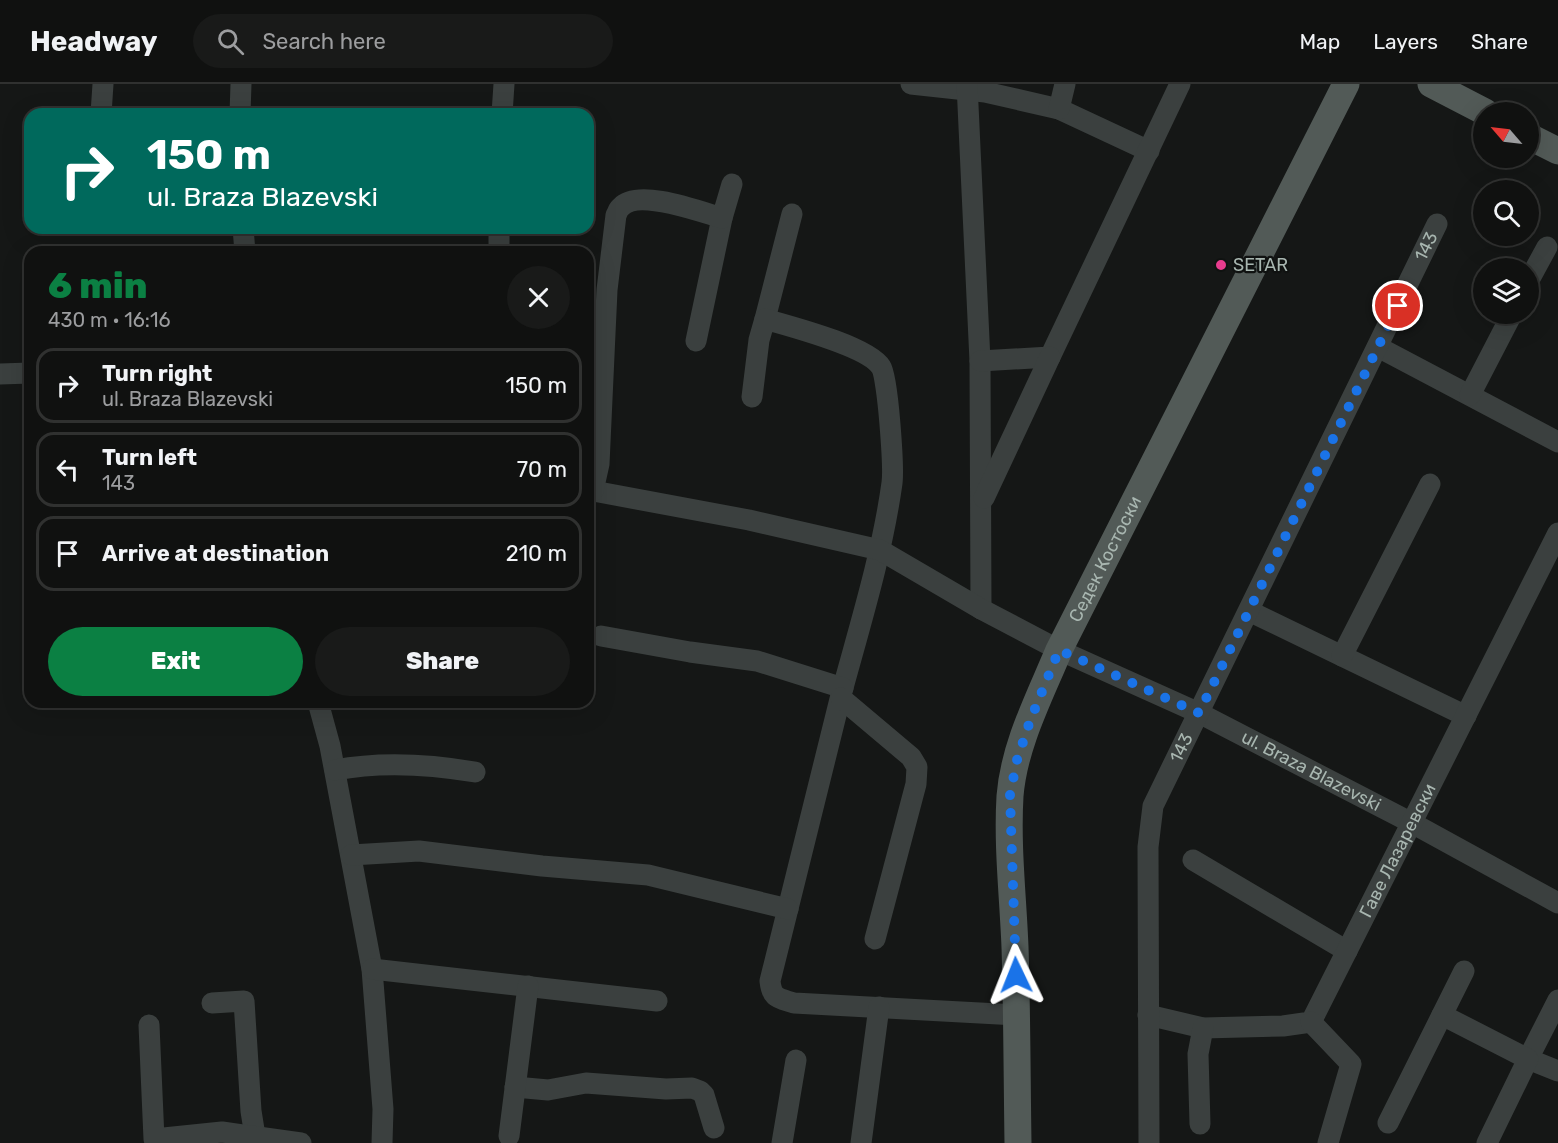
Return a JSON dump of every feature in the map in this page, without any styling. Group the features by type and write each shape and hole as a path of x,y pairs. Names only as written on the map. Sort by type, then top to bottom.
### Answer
{"main road":[{"name":"Седек Костоски","path":"1018,1143 1017,1015 1010,795 1017,760 1059,650 1346,84"},
{"path":"1431,84 1473,106"},
{"path":"1539,142 1558,151"}],"street":[{"path":"101,108 103,84"},
{"path":"240,108 241,84"},
{"path":"502,108 504,84"},
{"path":"911,84 937,88 968,87 1059,109 1149,151"},
{"path":"1059,109 1065,84"},
{"path":"981,505 1180,84"},
{"path":"968,87 981,361 981,609"},
{"path":"696,342 722,218 732,184"},
{"path":"594,480 599,464 607,290 616,215 627,202 653,200 722,218"},
{"path":"752,397 759,340 792,214"},
{"name":"143","path":"1149,1143 1148,847 1153,806 1437,224"},
{"path":"1539,262 1547,247"},
{"path":"765,318 831,339 869,356 881,367 887,387 892,481 880,550 770,981 771,992 777,998 794,1003 1017,1015"},
{"path":"1470,395 1507,324"},
{"path":"1378,347 1558,442"},
{"path":"981,361 1050,357"},
{"path":"0,374 24,373"},
{"path":"981,451 1001,459"},
{"path":"1342,656 1430,484"},
{"name":"ul. Braza Blazevski","path":"594,491 749,520 880,550 981,609 1059,650 1199,713 1412,823 1558,903"},
{"name":"Гаве Лазаревски","path":"1311,1022 1558,532"},
{"path":"1249,611 1466,716"},
{"path":"602,636 690,652 758,661 842,693 911,757 917,767 916,784 875,939"},
{"path":"320,708 335,770 372,969 383,1108 382,1143"},
{"path":"335,770 390,764 438,765 475,772"},
{"path":"351,855 419,851 542,866 648,875 788,909"},
{"path":"1193,860 1347,951"},
{"path":"372,969 657,1001"},
{"path":"1388,1123 1464,971"},
{"path":"509,1136 528,986"},
{"path":"1487,1143 1558,1000"},
{"path":"212,1003 244,1001 251,1112 255,1136"},
{"path":"861,1143 879,1007"},
{"path":"1148,1015 1203,1028 1283,1026 1311,1022 1351,1064 1328,1143"},
{"path":"1442,1015 1528,1059 1558,1071"},
{"path":"149,1025 155,1141 222,1132 300,1143"},
{"path":"1200,1124 1198,1054 1203,1028"},
{"path":"782,1143 796,1060"},
{"path":"515,1087 548,1090 586,1083 666,1089 692,1088 700,1090 704,1095 714,1128"}],"place":[{"name":"SETAR","path":"1221,265"}],"route":[{"path":"1016,975 1010,795 1017,760 1030,721 1059,650 1199,713 1398,306"}]}
